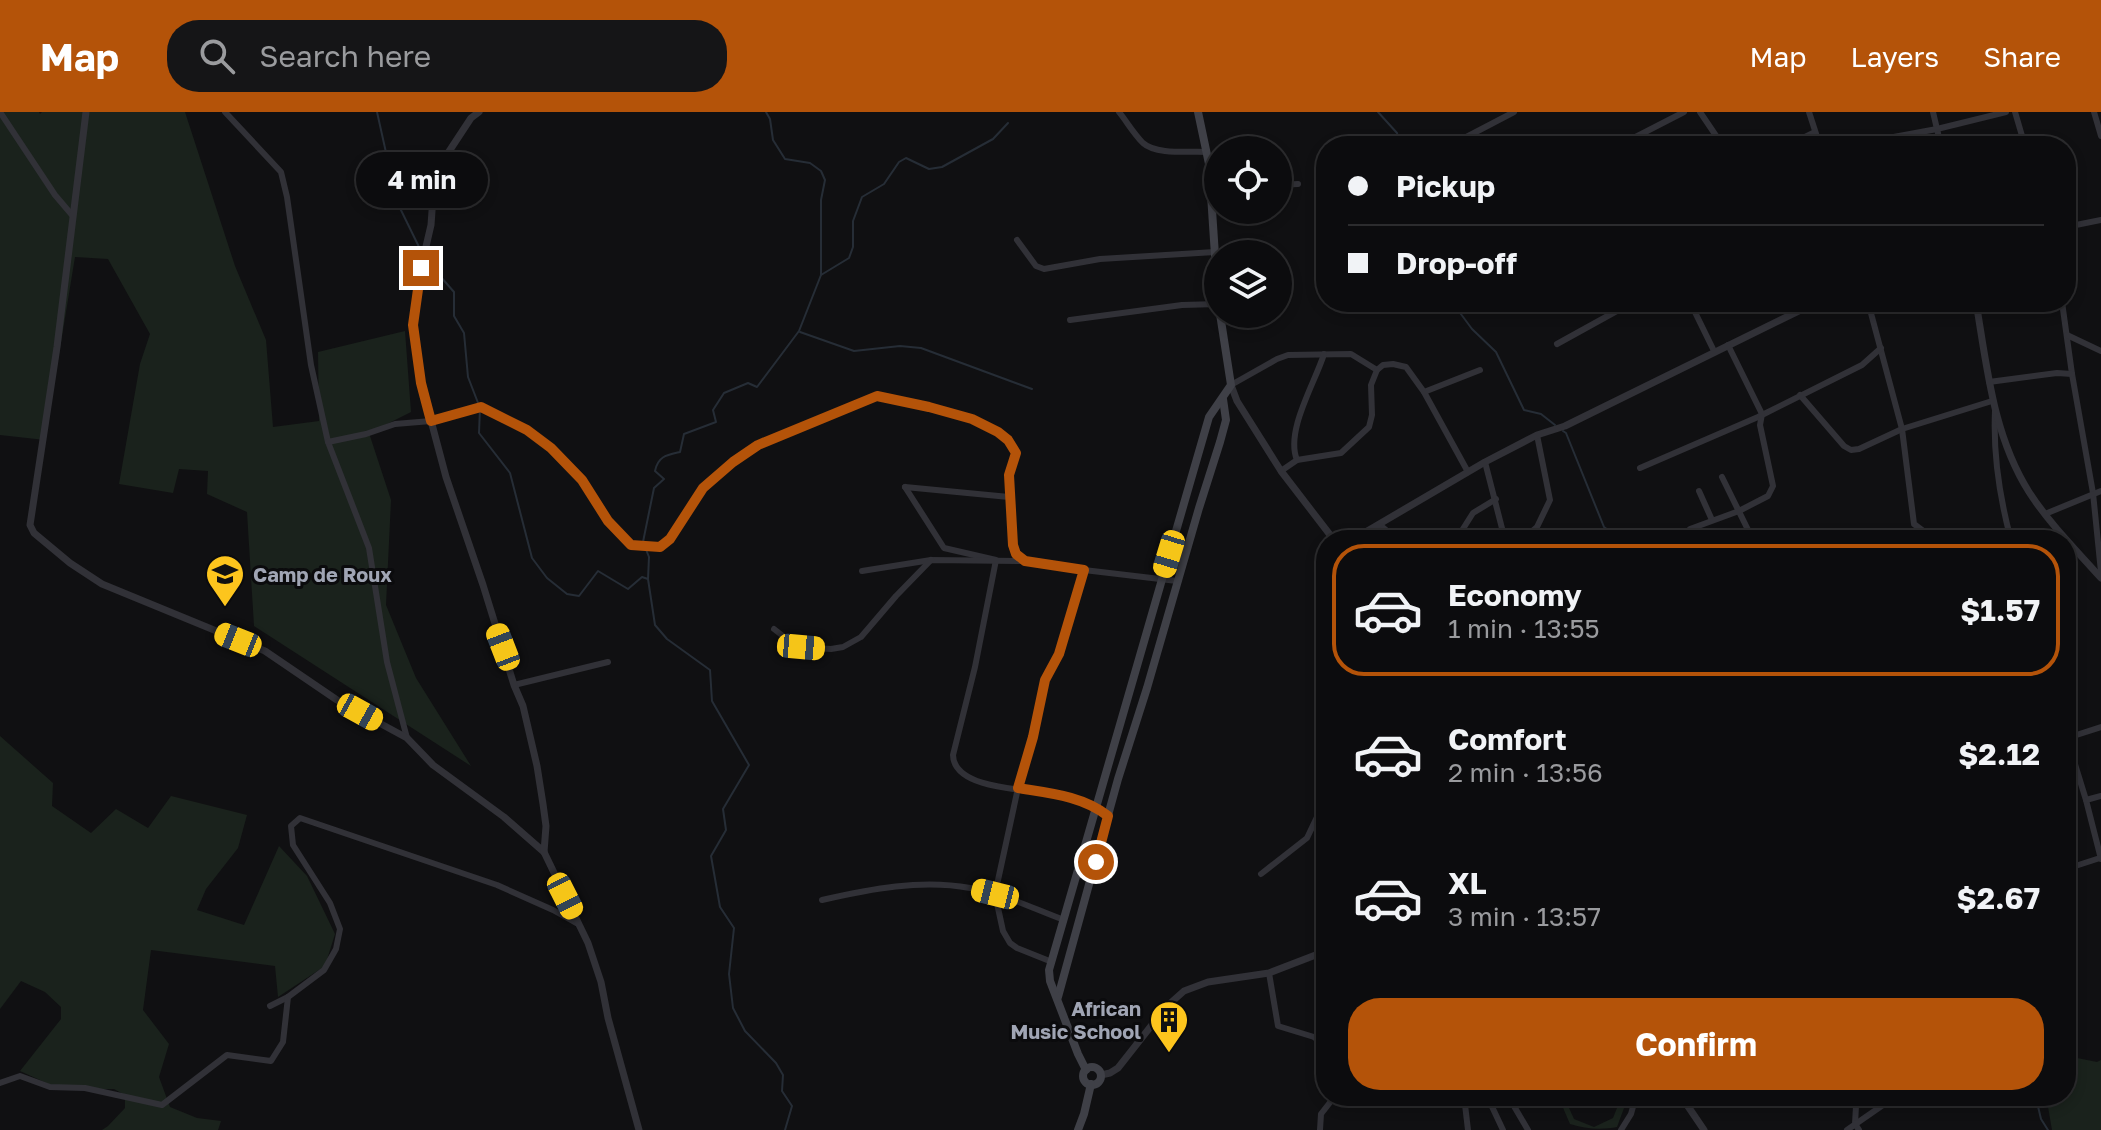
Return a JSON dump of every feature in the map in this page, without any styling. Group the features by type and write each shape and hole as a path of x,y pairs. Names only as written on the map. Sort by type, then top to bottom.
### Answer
{"main road":[{"path":"1198,112 1204,139"},
{"path":"1086,1070 1093,1067 1100,1071 1098,1082 1091,1084 1085,1080 1086,1070 1050,981 1049,970 1209,417 1231,385 1222,328"},
{"path":"1058,998 1108,816 1214,466 1226,420 1223,398"},
{"path":"1184,503 1199,508"},
{"path":"1076,880 1089,884"},
{"path":"1078,1130 1091,1084"}],"street":[{"path":"0,112 55,195 72,215"},
{"path":"86,112 57,347 30,525 34,533 102,584 265,651 337,700 407,738 433,765 504,817 544,852 588,943 639,1130"},
{"path":"225,112 281,172 311,365 328,442 369,548 387,662 407,738"},
{"path":"479,112 457,137 438,177 413,325 421,383 446,477 523,706 537,766 546,826 544,852"},
{"path":"1119,112 1144,144 1151,148 1204,152"},
{"path":"1466,136 1504,114 1514,112"},
{"path":"1637,136 1684,112"},
{"path":"1700,112 1716,136"},
{"path":"1809,112 1816,136"},
{"path":"1933,112 1939,136"},
{"path":"1899,136 2006,112"},
{"path":"2015,112 2022,136"},
{"path":"2094,112 2099,120 2101,136"},
{"path":"1807,136 1815,132"},
{"path":"1292,184 1298,184"},
{"path":"2076,225 2101,220"},
{"path":"1017,240 1036,266 1044,269 1100,259 1204,253"},
{"path":"1070,320 1204,303"},
{"path":"1557,344 1615,312"},
{"path":"1695,312 1714,351"},
{"path":"1371,530 1537,435 1565,426 1796,312"},
{"path":"1871,312 1902,429 1914,524 1922,530"},
{"path":"1978,312 1992,401 2015,465 2028,490 2060,530"},
{"path":"2064,312 2072,374 2097,492 2101,575"},
{"path":"2067,335 2101,351"},
{"path":"1690,529 1739,511 1768,496 1773,486 1760,425 1762,414 1728,345"},
{"path":"1640,468 1862,365 1881,348"},
{"path":"1297,460 1294,452 1296,434 1307,395 1324,354"},
{"path":"1326,530 1281,471 1237,401 1231,385 1288,355 1351,354 1377,370"},
{"path":"1281,471 1297,460 1341,453 1369,427 1372,415 1371,385 1377,370 1383,365 1393,364 1406,367 1424,392 1468,472"},
{"path":"1424,392 1480,370"},
{"path":"1989,382 2057,373 2072,374"},
{"path":"1800,395 1844,446 1851,450 1902,429 1992,401"},
{"path":"328,442 395,424 431,421 481,407 527,430 551,448 582,480 608,521 631,545 660,547 670,539 703,488 733,462 758,445 877,396 972,419 1008,440 1016,453 1009,475 1013,545 1016,554 1025,561"},
{"path":"1995,411 1997,468 2009,530"},
{"path":"1534,530 1550,500 1537,435"},
{"path":"1485,462 1503,530"},
{"path":"1997,468 2015,465"},
{"path":"1722,477 1748,530"},
{"path":"996,560 944,548 905,487 1009,497"},
{"path":"1699,491 1712,520"},
{"path":"2045,514 2097,492"},
{"path":"1462,530 1473,513 1496,499"},
{"path":"1380,525 1386,530"},
{"path":"2076,548 2101,575"},
{"path":"774,629 801,647 843,647 861,637 931,560"},
{"path":"862,571 931,560 996,560 1177,581"},
{"path":"996,560 953,764 959,772 990,786 1065,795 1108,816"},
{"path":"1052,962 1010,943 1003,931 995,894 1045,680 1059,654 1084,570"},
{"path":"514,685 608,662"},
{"path":"2076,733 2101,727"},
{"path":"2076,768 2101,859 2076,866"},
{"path":"2086,800 2101,796"},
{"path":"270,1006 288,997 324,970 336,949 340,929 330,903 293,845 291,826 300,818 497,885 579,925"},
{"path":"1261,874 1307,838 1316,819"},
{"path":"822,900 916,884 969,887 1064,920"},
{"path":"1101,1075 1118,1068 1166,1007 1184,991 1208,982 1269,973 1316,955"},
{"path":"1269,973 1278,1026 1316,1038"},
{"path":"0,1083 20,1076 50,1087 85,1088 162,1105 227,1055 271,1061 283,1042 288,997"},
{"path":"1320,1130 1321,1114 1327,1106"},
{"path":"1465,1106 1468,1130"},
{"path":"1492,1106 1503,1130"},
{"path":"1514,1106 1528,1130"},
{"path":"1621,1130 1633,1106"},
{"path":"1688,1106 1704,1130"},
{"path":"1856,1106 1857,1127"},
{"path":"1847,1130 1857,1127 1883,1106"}],"shaded area":[{"path":"0,112 185,112 235,266 266,340 273,427 319,421 318,352 405,331 411,412 369,433 391,500 386,605 416,678 471,766 254,626 247,512 207,494 208,471 179,469 173,493 119,484 140,364 150,334 108,259 75,257 45,440 0,435"},
{"path":"0,736 53,783 52,806 91,833 116,809 148,828 171,796 247,815 238,848 206,889 197,910 244,925 279,846 307,876 335,934 325,966 278,997 275,966 151,950 143,1010 169,1044 159,1077 170,1107 197,1118 221,1121 218,1130 102,1130 125,1108 125,1095 114,1089 62,1090 20,1071 61,1019 61,1007 45,992 21,981 0,1009"},
{"path":"2076,1059 2101,1060 2101,1130 2052,1130 2048,1106 2076,1106"},
{"path":"1562,1106 1568,1106 1574,1119 1594,1127 1613,1118 1618,1106 1625,1106 1617,1127 1594,1128 1570,1124"}],"waterway":[{"path":"377,112 397,202 421,251"},
{"path":"766,112 773,140 785,159 810,163 821,171 825,180 821,200 821,275 799,331 757,387 748,383 724,393 713,410 716,422 684,434 680,452 667,455 658,462 655,471 664,479 654,488 643,542 649,557 648,579 655,625 667,639 710,670 712,701 749,765 723,809 726,830 711,856 720,907 734,928 729,974 733,1008 745,1031 776,1063 783,1075 782,1091 792,1106 785,1130"},
{"path":"1378,112 1398,136"},
{"path":"821,275 849,258 853,247 853,221 862,197 884,184 899,162 906,158 929,169 942,167 993,139 1008,123"},
{"path":"426,260 454,292 454,316 464,333 468,377 480,408 479,433 510,473 532,558 547,578 567,594 579,596 598,571 628,589 642,577 648,579"},
{"path":"1459,312 1496,352 1524,410 1541,414 1555,425"},
{"path":"800,332 854,351 900,346 921,348 1032,389"},
{"path":"1563,431 1604,527 1608,530"},
{"path":"2038,1106 2048,1130"}],"place":[{"name":"Camp de Roux","path":"225,608"},
{"name":"African Music School","path":"1169,1054"}],"route":[{"path":"421,268 413,325 421,383 431,421 481,407 527,430 551,448 582,480 608,521 631,545 660,547 679,527 703,488 758,445 877,396 972,419 1008,440 1016,453 1009,475 1009,497 1016,554 1025,561 1084,570 1059,654 1045,680 1018,788 1065,795 1108,816 1096,862"}]}
